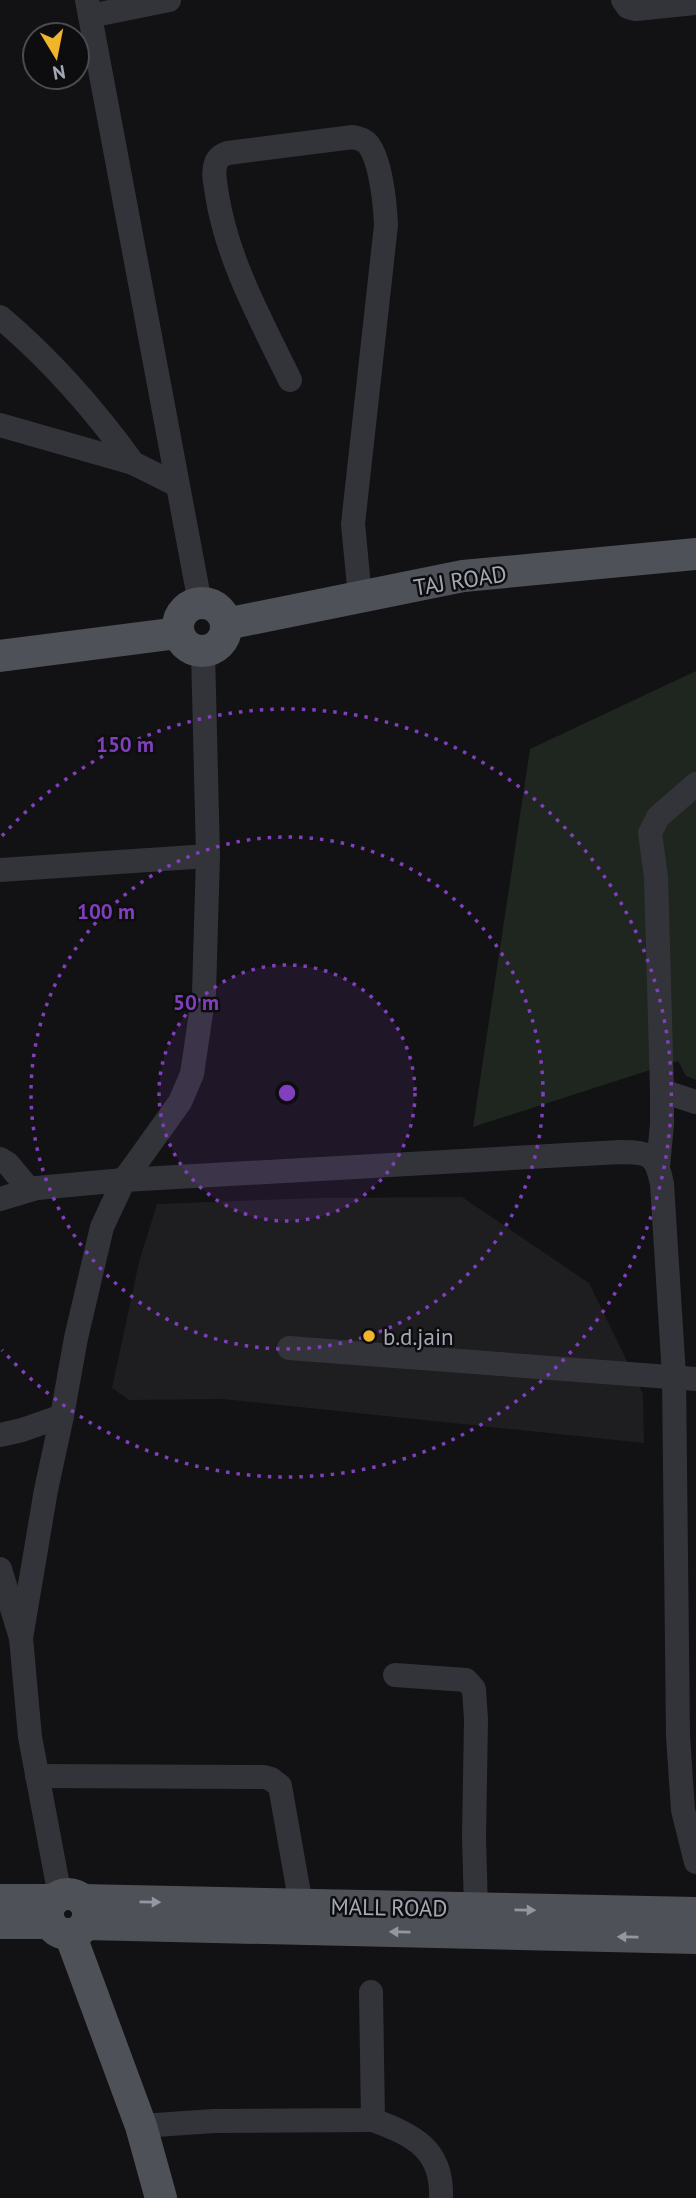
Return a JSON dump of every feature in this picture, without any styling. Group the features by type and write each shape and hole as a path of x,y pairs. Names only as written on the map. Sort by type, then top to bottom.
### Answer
{"main road":[{"name":"TAJ ROAD","path":"226,624 463,576 696,554"},
{"path":"200,603 214,606 220,611 226,624 223,639 218,645 203,651 190,648 181,639 177,626 182,613 200,603"},
{"path":"0,656 178,633"},
{"name":"MALL ROAD","path":"0,1900 67,1913 696,1938"},
{"name":"MALL ROAD","path":"0,1923 67,1913 301,1905 696,1913"},
{"path":"67,1913 141,2126 162,2198"}],"street":[{"path":"169,0 89,8 200,603"},
{"path":"623,0 628,7 636,9 696,3"},
{"path":"290,380 250,299 233,257 220,215 215,164 220,156 228,153 354,137 363,139 369,145 384,195 386,225 353,524 360,597"},
{"path":"0,317 33,346 86,402 133,463"},
{"path":"0,425 133,463 177,485"},
{"path":"21,1638 46,1490 76,1338 102,1227 124,1180 180,1102 192,1074 204,993 208,856 203,651"},
{"path":"696,784 658,817 650,833 656,877 662,1091 658,1167 685,1378 678,1735 683,1810 696,1862"},
{"path":"0,870 208,856"},
{"path":"662,1091 696,1102"},
{"path":"0,1199 29,1189 124,1180 620,1152 646,1154 658,1167"},
{"path":"0,1159 8,1164 29,1189"},
{"path":"289,1348 685,1378"},
{"path":"0,1435 62,1416"},
{"path":"0,1569 21,1638 30,1737 67,1913"},
{"path":"395,1675 466,1681 474,1689 476,1909"},
{"path":"37,1776 271,1779 280,1786 301,1905"},
{"path":"371,1992 373,2120"},
{"path":"141,2126 214,2121 373,2120 407,2133 427,2149 442,2185 441,2198"}],"shaded area":[{"path":"696,671 696,1080 686,1076 678,1061 473,1127 530,749"},
{"name":"b.d.jain","path":"462,1197 589,1283 643,1394 644,1443 222,1399 129,1400 112,1388 139,1262 157,1204 317,1198"}],"place":[{"name":"b.d.jain","path":"369,1336"}]}
